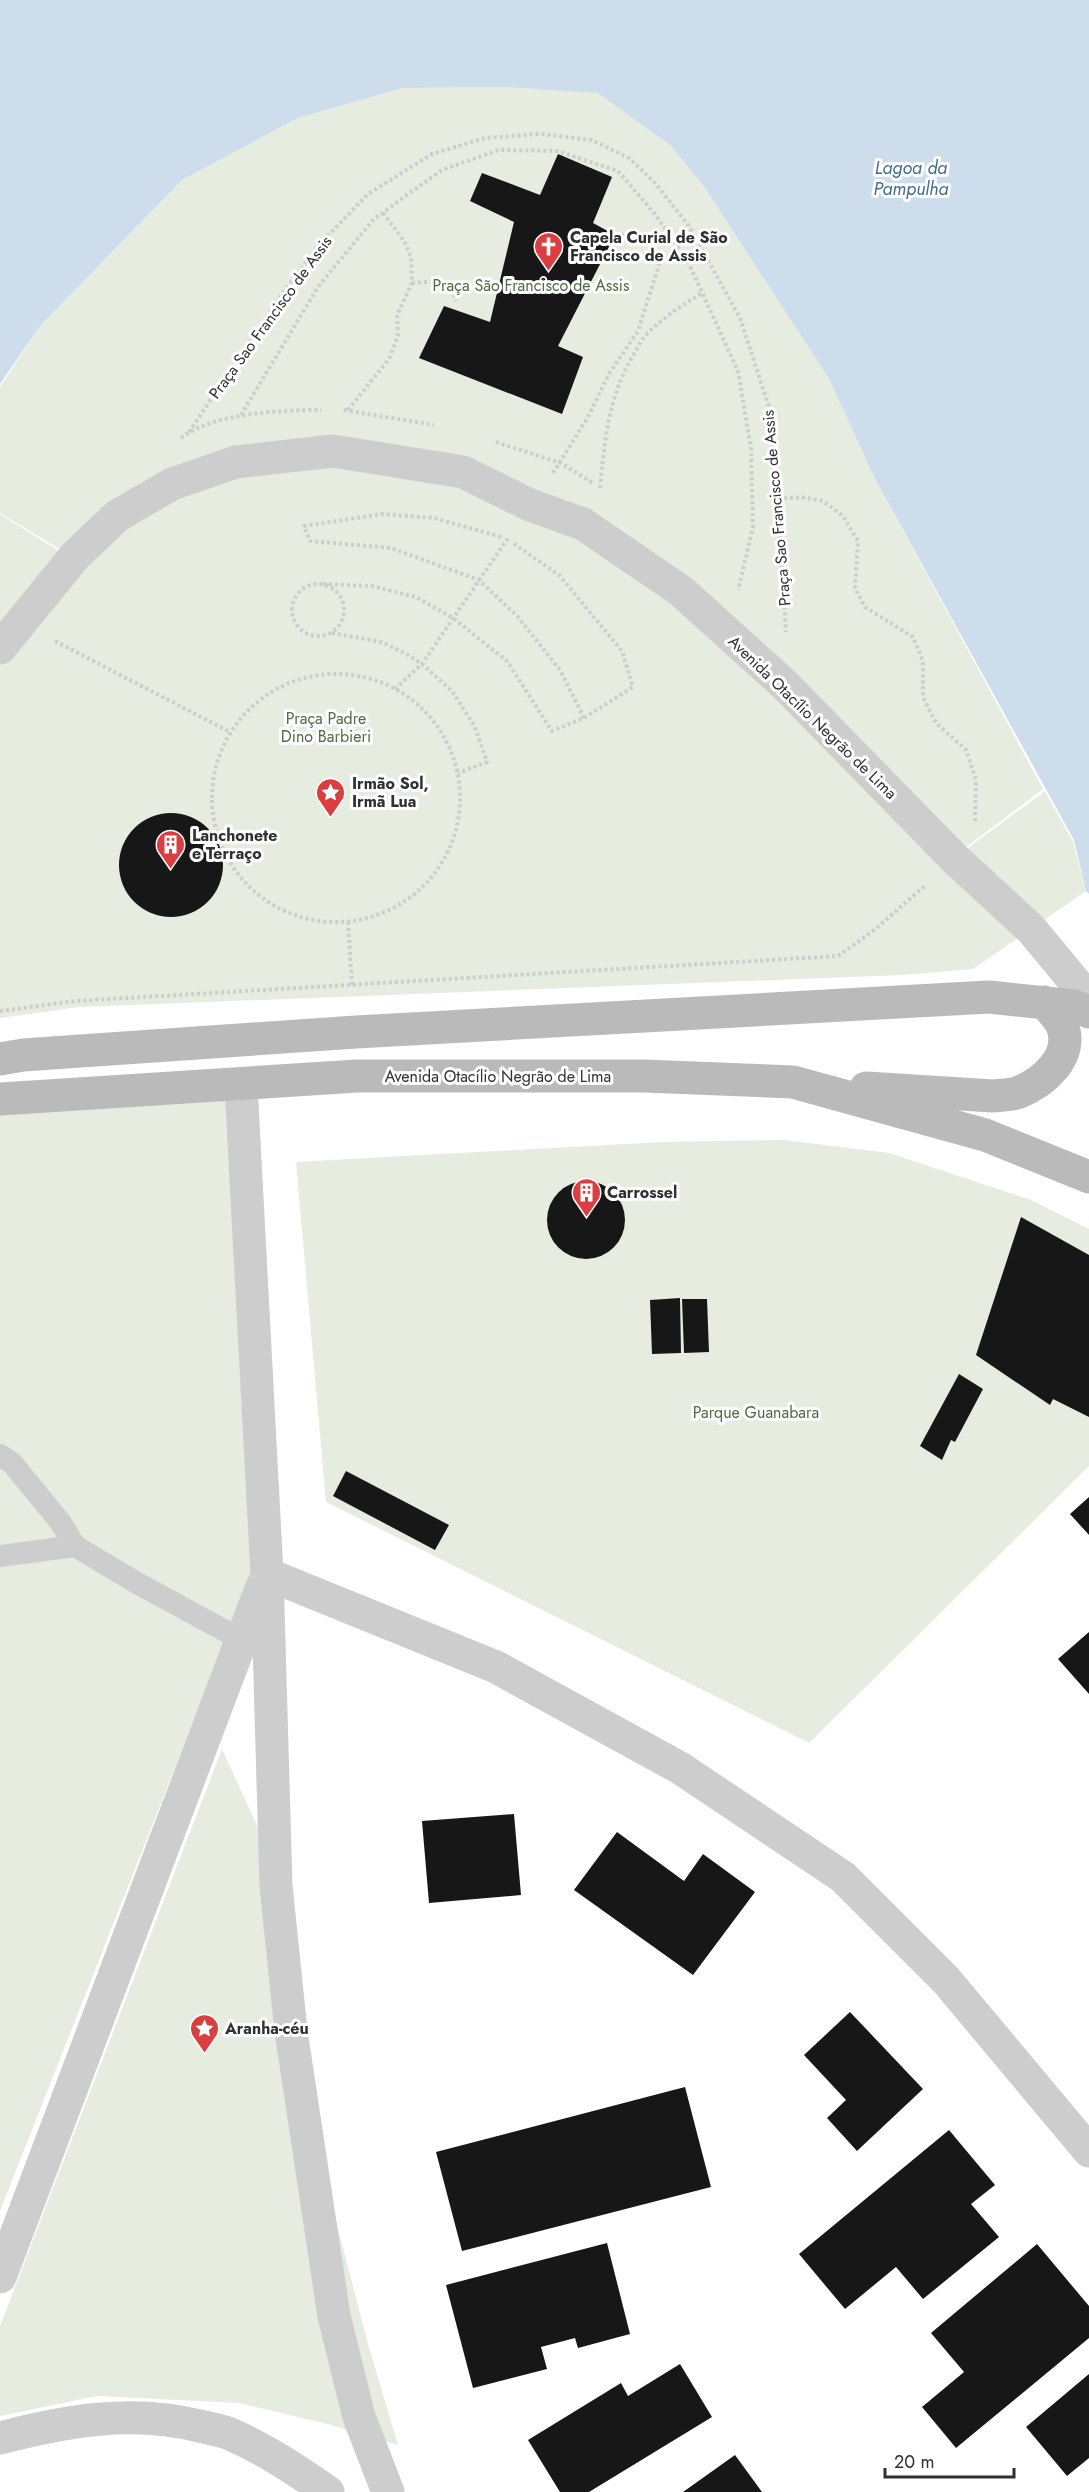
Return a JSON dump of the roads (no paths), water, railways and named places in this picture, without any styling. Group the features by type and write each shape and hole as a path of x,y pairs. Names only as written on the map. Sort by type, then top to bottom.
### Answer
{"street":[{"name":"Avenida Otacílio Negrão de Lima","path":"0,648 75,556 117,516 172,484 236,462 333,451 463,472 530,505 583,524 681,591 784,684 955,859 1031,929 1089,999"},
{"path":"0,1059 23,1055 356,1032 989,997 1074,1006 1089,1012"},
{"path":"793,1082 973,1095 1014,1094 1032,1086 1056,1067 1065,1046 1062,1025 1044,1002"},
{"name":"Avenida Otacílio Negrão de Lima","path":"0,1099 357,1076 644,1076 793,1082 985,1135 1089,1177"},
{"path":"241,1085 267,1574 276,1886 291,2031 334,2316 359,2417 388,2492"},
{"path":"0,2277 267,1574"},
{"path":"267,1574 496,1667 680,1768 843,1877 946,1980 1089,2151"},
{"path":"0,2438 96,2418 174,2420 227,2433 276,2456 328,2492"}],"lane":[{"path":"0,1455 12,1463 61,1523 75,1546 137,1583 242,1640"},
{"path":"0,1556 75,1546"}],"water":[{"name":"Lagoa da Pampulha","path":"0,0 1089,0 1089,894 1086,891 1074,840 875,479 829,379 705,188 670,145 598,93 503,87 403,88 298,118 182,180 40,326 0,384"}],"place":[{"name":"Capela Curial de São Francisco de Assis","path":"549,272"},
{"name":"Irmão Sol, Irmã Lua","path":"331,818"},
{"name":"Lanchonete e Terraço","path":"171,870"},
{"name":"Carrossel","path":"586,1218"},
{"name":"Aranha-céu","path":"204,2054"}],"park label":[{"name":"Praça São Francisco de Assis","path":"531,285"},
{"name":"Praça Padre Dino Barbieri","path":"326,727"},
{"name":"Parque Guanabara","path":"756,1412"}]}
